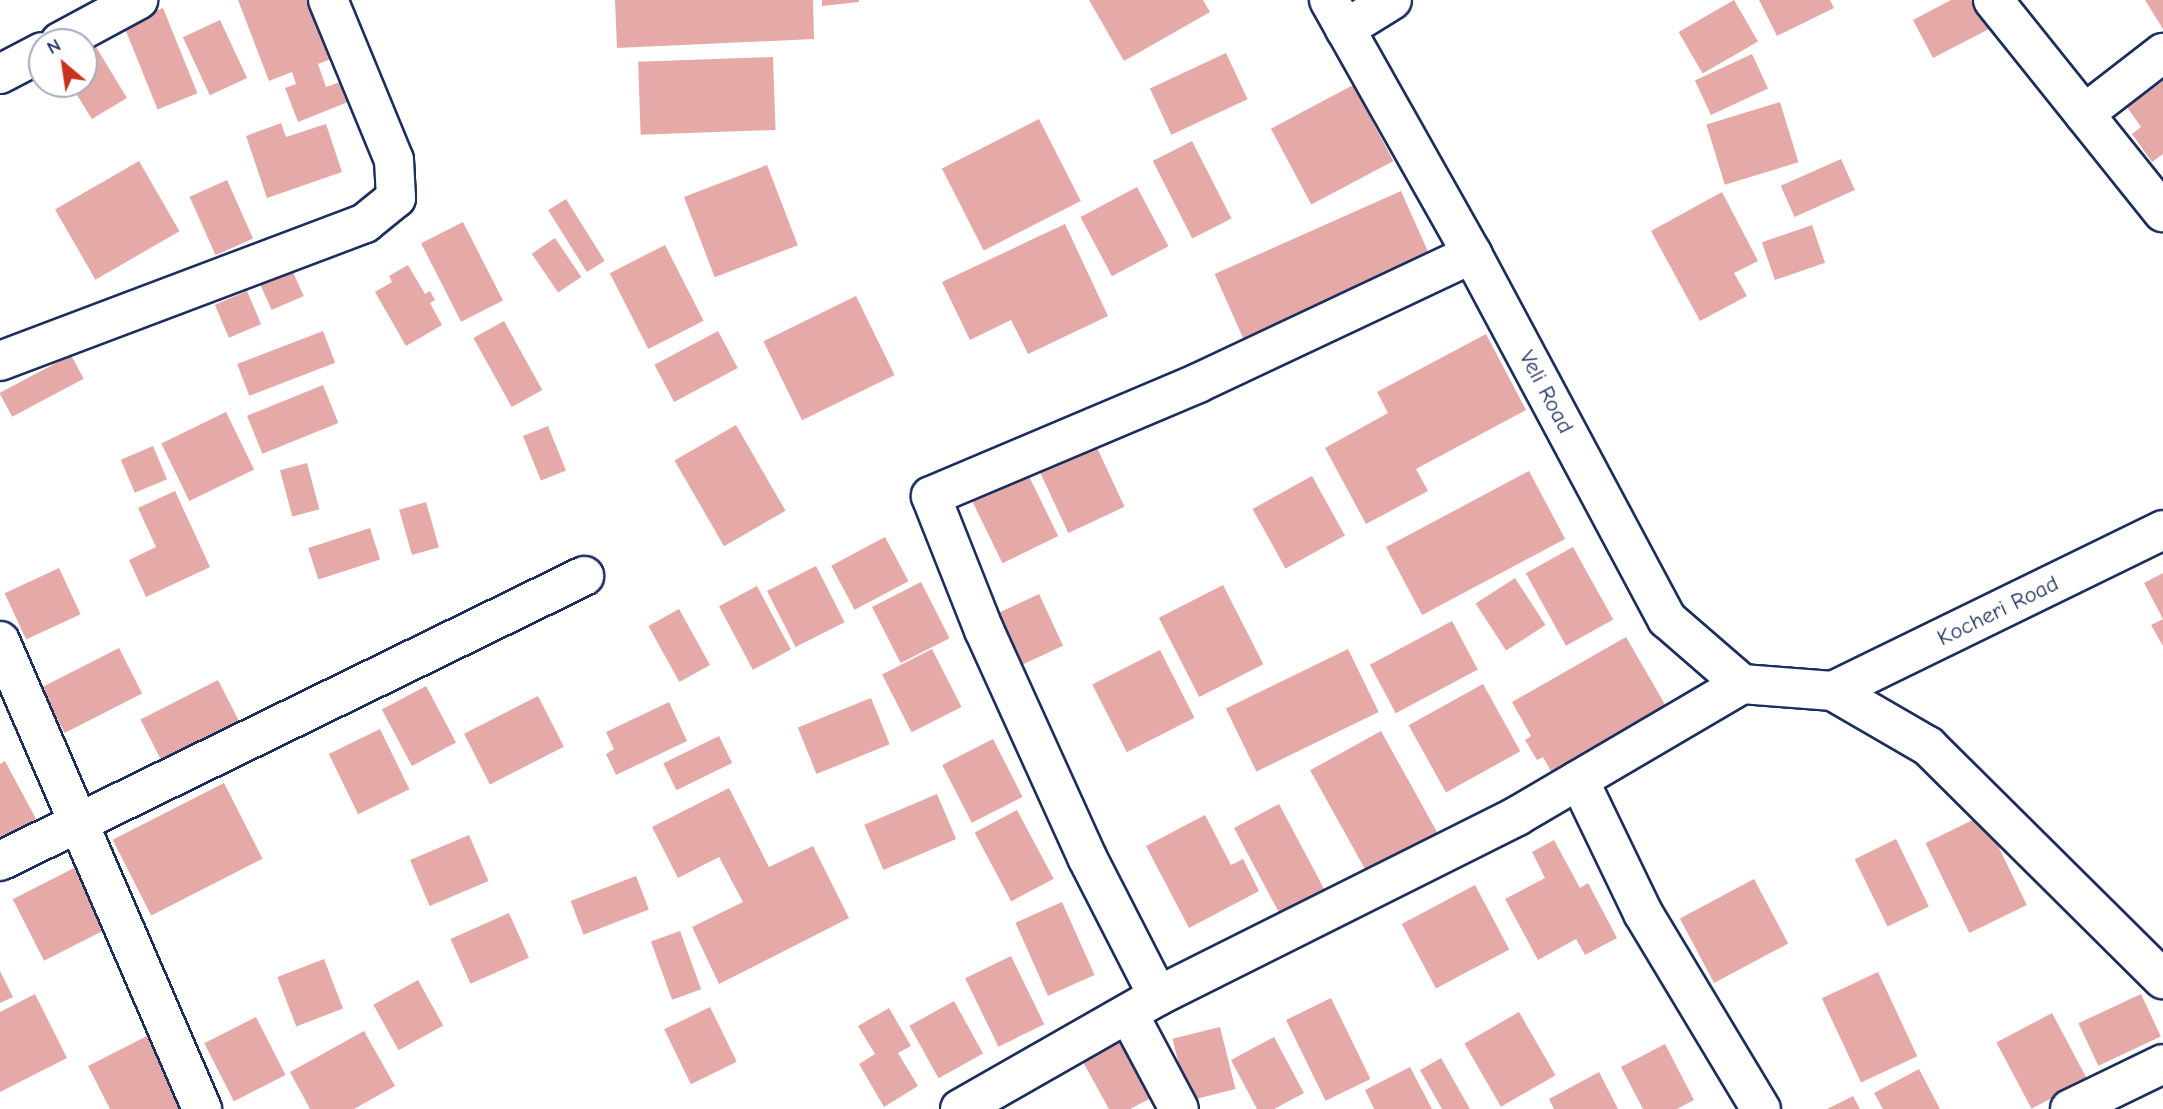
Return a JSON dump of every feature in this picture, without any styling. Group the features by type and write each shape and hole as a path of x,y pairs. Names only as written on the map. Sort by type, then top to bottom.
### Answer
{"street":[{"path":"86,28 138,0"},
{"path":"0,361 365,223 396,198 394,160 328,0"},
{"path":"1337,14 1392,0"},
{"path":"1993,0 2163,212"},
{"name":"Veli Road","path":"1337,14 1472,254 1667,619 1742,684"},
{"path":"2084,114 2163,53"},
{"path":"0,74 28,59"},
{"path":"1179,1109 1144,1005 1087,857 984,630 931,496 1198,383 1472,254"},
{"name":"Kocheri Road","path":"1833,691 2163,530"},
{"path":"0,861 77,820 584,576"},
{"path":"0,641 202,1109"},
{"path":"960,1109 1144,1005 1517,816 1742,684 1833,691 1928,746 2163,979"},
{"path":"1579,780 1643,913 1761,1109"},
{"path":"2070,1109 2163,1064"}],"building":[{"path":"238,0 320,0 342,55 318,64 326,87 340,82 348,102 298,122 285,88 296,84 292,72 269,81"},
{"path":"615,0 813,0 814,39 617,48"},
{"path":"822,0 859,0 859,2 822,6"},
{"path":"1089,0 1203,0 1210,12 1124,61"},
{"path":"1734,0 1758,42 1703,74 1679,32"},
{"path":"1759,0 1830,0 1834,8 1777,36"},
{"path":"1951,0 1976,0 1991,28 1933,58 1913,20"},
{"path":"2145,0 2163,0 2163,29"},
{"path":"163,8 197,93 158,109 123,24"},
{"path":"220,20 247,78 210,95 183,37"},
{"path":"98,50 127,98 92,119 79,98 98,98"},
{"path":"1226,53 1248,99 1171,135 1150,88"},
{"path":"1752,54 1768,88 1711,115 1695,81"},
{"path":"773,57 776,130 641,135 638,62"},
{"path":"2163,81 2163,154 2152,162 2132,134 2141,127 2127,107"},
{"path":"1353,85 1393,161 1311,205 1271,129"},
{"path":"1780,102 1798,162 1725,185 1706,125"},
{"path":"1039,119 1081,201 984,250 942,168"},
{"path":"281,123 286,137 326,124 342,172 267,198 246,136"},
{"path":"1192,141 1231,219 1192,238 1153,161"},
{"path":"1841,159 1855,190 1795,217 1781,186"},
{"path":"139,161 180,231 95,280 55,210"},
{"path":"767,165 798,245 715,277 684,197"},
{"path":"227,180 253,238 216,255 190,197"},
{"path":"1137,187 1168,246 1112,276 1080,217"},
{"path":"1401,191 1429,255 1243,338 1215,274"},
{"path":"1722,192 1758,261 1734,273 1747,296 1700,321 1651,231"},
{"path":"566,199 605,261 587,272 548,210"},
{"path":"463,222 503,300 461,322 421,243"},
{"path":"1065,224 1108,316 1028,354 1011,320 970,340 942,282"},
{"path":"1812,225 1825,263 1775,280 1762,242"},
{"path":"555,238 581,277 558,293 532,254"},
{"path":"665,245 704,321 648,349 610,273"},
{"path":"289,263 304,296 272,310 257,277"},
{"path":"408,265 425,294 430,291 435,300 430,303 442,325 406,346 375,292 392,282 389,276"},
{"path":"247,291 261,324 229,338 215,305"},
{"path":"856,296 895,375 802,420 763,341"},
{"path":"504,321 542,390 512,407 473,338"},
{"path":"323,331 335,363 249,396 237,364"},
{"path":"718,331 738,368 674,402 654,365"},
{"path":"1486,334 1526,410 1416,469 1428,491 1366,524 1325,448 1388,413 1377,392"},
{"path":"71,355 84,379 12,417 0,393"},
{"path":"323,385 338,423 262,454 247,416"},
{"path":"226,412 254,470 189,501 161,444"},
{"path":"736,425 786,511 724,546 675,460"},
{"path":"548,426 566,471 541,481 523,436"},
{"path":"1092,437 1125,507 1068,533 1036,463"},
{"path":"153,446 167,479 135,493 121,460"},
{"path":"307,463 319,509 292,517 280,470"},
{"path":"1024,466 1058,536 1002,563 968,493"},
{"path":"1529,471 1565,539 1422,615 1386,547"},
{"path":"1312,476 1345,535 1285,568 1253,509"},
{"path":"175,491 210,567 146,597 129,560 156,547 138,508"},
{"path":"426,502 439,547 412,555 399,510"},
{"path":"370,528 380,559 318,579 308,548"},
{"path":"885,537 908,581 855,610 831,566"},
{"path":"1573,547 1613,620 1566,646 1526,573"},
{"path":"816,566 845,622 796,647 767,591"},
{"path":"59,568 81,614 26,640 5,593"},
{"path":"2163,573 2163,619 2144,583"},
{"path":"1515,578 1545,625 1506,651 1476,604"},
{"path":"921,582 950,638 901,663 872,607"},
{"path":"1223,585 1263,664 1199,697 1159,618"},
{"path":"757,586 791,650 753,670 719,606"},
{"path":"1039,594 1063,646 1014,668 990,617"},
{"path":"679,609 710,665 679,682 648,626"},
{"path":"2163,619 2163,646 2151,625"},
{"path":"1452,621 1478,670 1396,713 1370,665"},
{"path":"1626,637 1670,713 1555,778 1543,757 1537,760 1525,740 1531,736 1512,702"},
{"path":"119,648 142,693 65,733 41,687"},
{"path":"932,649 962,707 912,732 882,674"},
{"path":"1348,649 1379,712 1256,772 1226,709"},
{"path":"1160,650 1195,718 1127,752 1092,685"},
{"path":"218,680 242,727 165,767 140,719"},
{"path":"1483,684 1520,751 1446,793 1409,725"},
{"path":"426,686 456,743 412,766 382,709"},
{"path":"538,696 564,747 490,784 464,734"},
{"path":"871,698 890,744 816,774 798,728"},
{"path":"669,702 687,741 616,775 606,754 614,749 606,732"},
{"path":"380,729 409,789 358,814 329,754"},
{"path":"1381,731 1441,839 1370,878 1310,770"},
{"path":"719,736 732,763 676,790 663,763"},
{"path":"993,739 1023,797 972,823 942,765"},
{"path":"5,761 42,830 0,853 0,764"},
{"path":"224,783 263,859 151,915 113,840"},
{"path":"729,788 769,867 813,846 849,918 719,984 692,927 743,902 719,857 678,878 652,827"},
{"path":"937,794 956,839 883,870 864,825"},
{"path":"1279,804 1325,890 1280,914 1234,828"},
{"path":"1017,810 1054,879 1011,901 975,833"},
{"path":"1205,815 1231,865 1243,859 1259,891 1189,928 1146,846"},
{"path":"1983,815 2027,905 1969,933 1925,843"},
{"path":"469,835 489,881 430,906 410,860"},
{"path":"1896,839 1929,906 1888,927 1855,859"},
{"path":"1554,840 1580,888 1588,883 1617,938 1585,955 1576,939 1538,960 1505,899 1545,878 1532,852"},
{"path":"76,867 107,928 44,961 13,899"},
{"path":"636,876 649,910 584,935 571,901"},
{"path":"1754,879 1788,943 1714,983 1680,918"},
{"path":"1475,885 1509,949 1436,988 1402,924"},
{"path":"1062,902 1095,975 1048,996 1015,923"},
{"path":"509,913 529,958 470,984 451,939"},
{"path":"680,931 701,989 672,1000 651,942"},
{"path":"1011,956 1044,1024 998,1047 965,978"},
{"path":"324,959 343,1008 296,1026 277,977"},
{"path":"0,971 13,997 0,1003"},
{"path":"1878,972 1917,1056 1861,1082 1822,998"},
{"path":"418,980 443,1025 399,1050 373,1005"},
{"path":"35,994 67,1058 0,1092 0,1012"},
{"path":"2141,994 2161,1037 2098,1066 2078,1023"},
{"path":"1331,998 1370,1079 1326,1101 1286,1020"},
{"path":"954,1001 983,1053 938,1078 909,1026"},
{"path":"710,1007 737,1062 691,1084 664,1029"},
{"path":"889,1008 911,1046 898,1053 918,1086 884,1107 859,1064 875,1054 858,1026"},
{"path":"1519,1012 1556,1075 1501,1107 1464,1044"},
{"path":"2052,1013 2087,1079 2032,1109 1996,1043"},
{"path":"256,1017 286,1075 234,1101 204,1043"},
{"path":"1220,1027 1235,1089 1188,1101 1172,1039"},
{"path":"364,1031 395,1086 354,1109 310,1109 290,1072"},
{"path":"147,1036 184,1109 110,1109 88,1066"},
{"path":"1274,1037 1304,1093 1274,1109 1257,1109 1231,1060"},
{"path":"1127,1039 1157,1095 1130,1109 1109,1109 1083,1062"},
{"path":"1665,1044 1694,1100 1677,1109 1643,1109 1621,1067"},
{"path":"1441,1058 1470,1109 1442,1109 1420,1070"},
{"path":"1410,1067 1432,1109 1374,1109 1365,1090"},
{"path":"1919,1069 1940,1109 1883,1109 1874,1093"},
{"path":"1599,1072 1618,1109 1554,1109 1549,1099"},
{"path":"1853,1096 1860,1109 1827,1109"}]}
